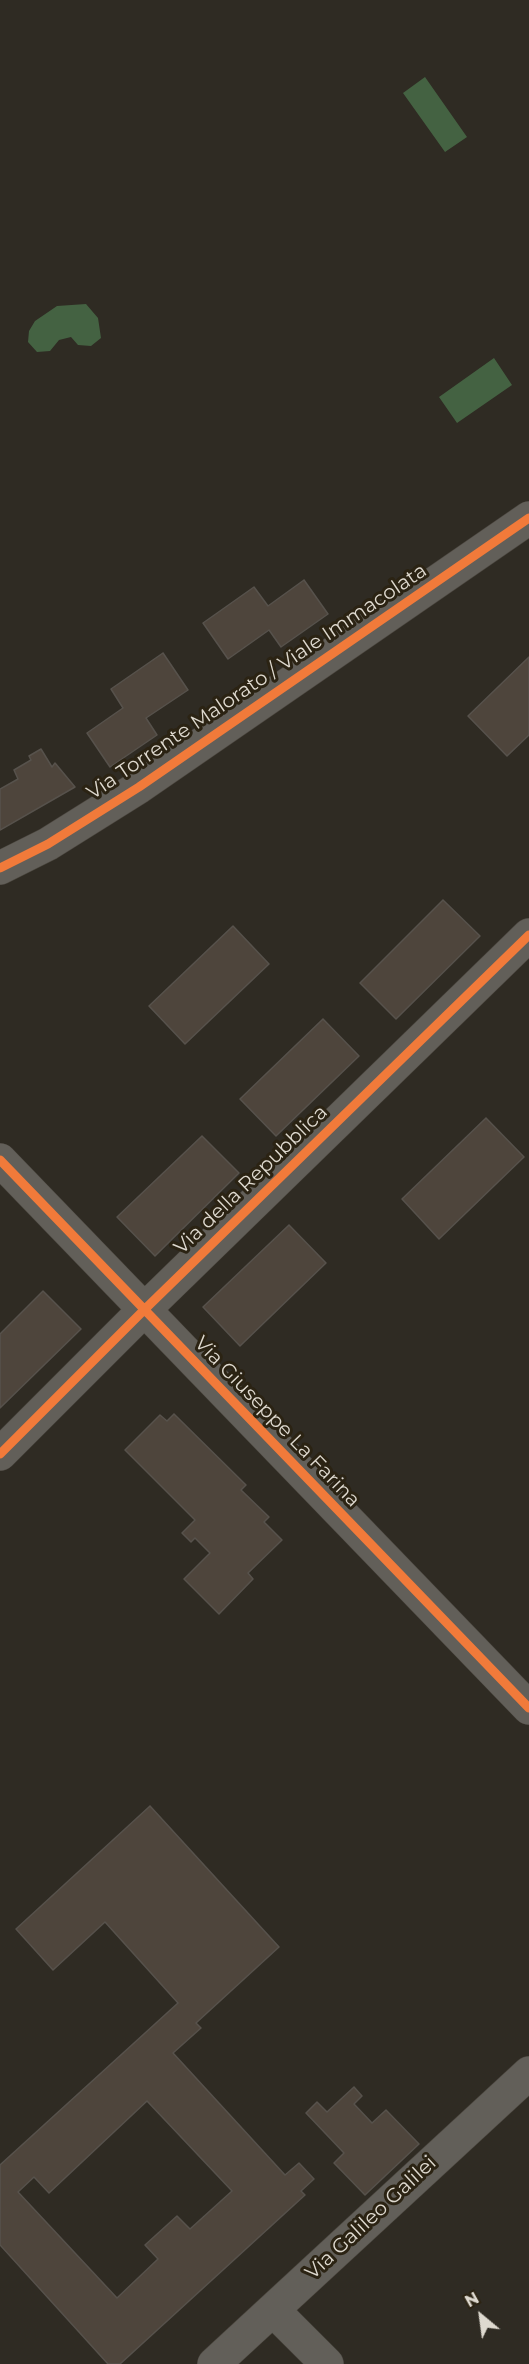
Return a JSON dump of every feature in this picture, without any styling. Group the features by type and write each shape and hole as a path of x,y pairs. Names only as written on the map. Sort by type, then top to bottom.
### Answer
{"street":[{"name":"Via Torrente Malorato / Viale Immacolata","path":"0,868 48,844 139,787 529,518"},
{"name":"Via della Repubblica","path":"0,1453 529,935"},
{"name":"Via Giuseppe La Farina","path":"0,1160 529,1708"},
{"name":"Via Galileo Galilei","path":"214,2364 529,2073"},
{"path":"273,2310 327,2364"}],"shaded area":[{"path":"425,77 467,137 445,152 403,93"},
{"path":"86,304 98,318 101,338 91,346 78,345 71,337 59,340 50,351 37,352 28,342 29,331 35,321 57,306"},
{"path":"494,358 512,385 457,423 439,397"}],"building":[{"path":"304,580 328,614 281,647 269,630 228,659 203,623 254,587 268,606"},
{"path":"163,653 188,690 146,718 157,735 110,767 87,733 123,708 111,689"},
{"path":"529,657 529,735 507,756 468,716"},
{"path":"41,749 52,767 55,763 75,787 0,830 0,789 18,779 14,770 31,760 29,756"},
{"path":"443,900 480,936 396,1019 360,983"},
{"path":"233,926 269,964 185,1044 149,1006"},
{"path":"323,1019 359,1056 276,1136 240,1099"},
{"path":"486,1118 524,1157 439,1239 402,1199"},
{"path":"202,1136 239,1173 155,1256 117,1217"},
{"path":"289,1225 326,1263 240,1346 203,1307"},
{"path":"43,1291 81,1329 0,1408 0,1334"},
{"path":"174,1414 246,1485 241,1490 269,1517 264,1522 282,1540 248,1573 253,1579 219,1614 184,1579 210,1553 195,1538 191,1542 182,1533 195,1520 125,1450 160,1415 167,1421"},
{"path":"150,1806 279,1947 196,2023 201,2028 173,2053 285,2175 299,2163 314,2179 301,2191 305,2195 120,2364 108,2364 0,2245 0,2165 178,2003 105,1922 53,1970 16,1929","holes":["147,2101 232,2191 190,2229 177,2216 145,2245 158,2259 117,2298 18,2192 34,2177 49,2193"]},
{"path":"354,2087 362,2096 354,2104 372,2123 386,2110 419,2144 365,2195 334,2163 344,2153 306,2113 317,2102 327,2112"}],"cycle path":[{"path":"0,868 48,844 139,787 529,518"},
{"path":"0,1454 144,1310 529,935"},
{"path":"0,1160 529,1708"}]}
